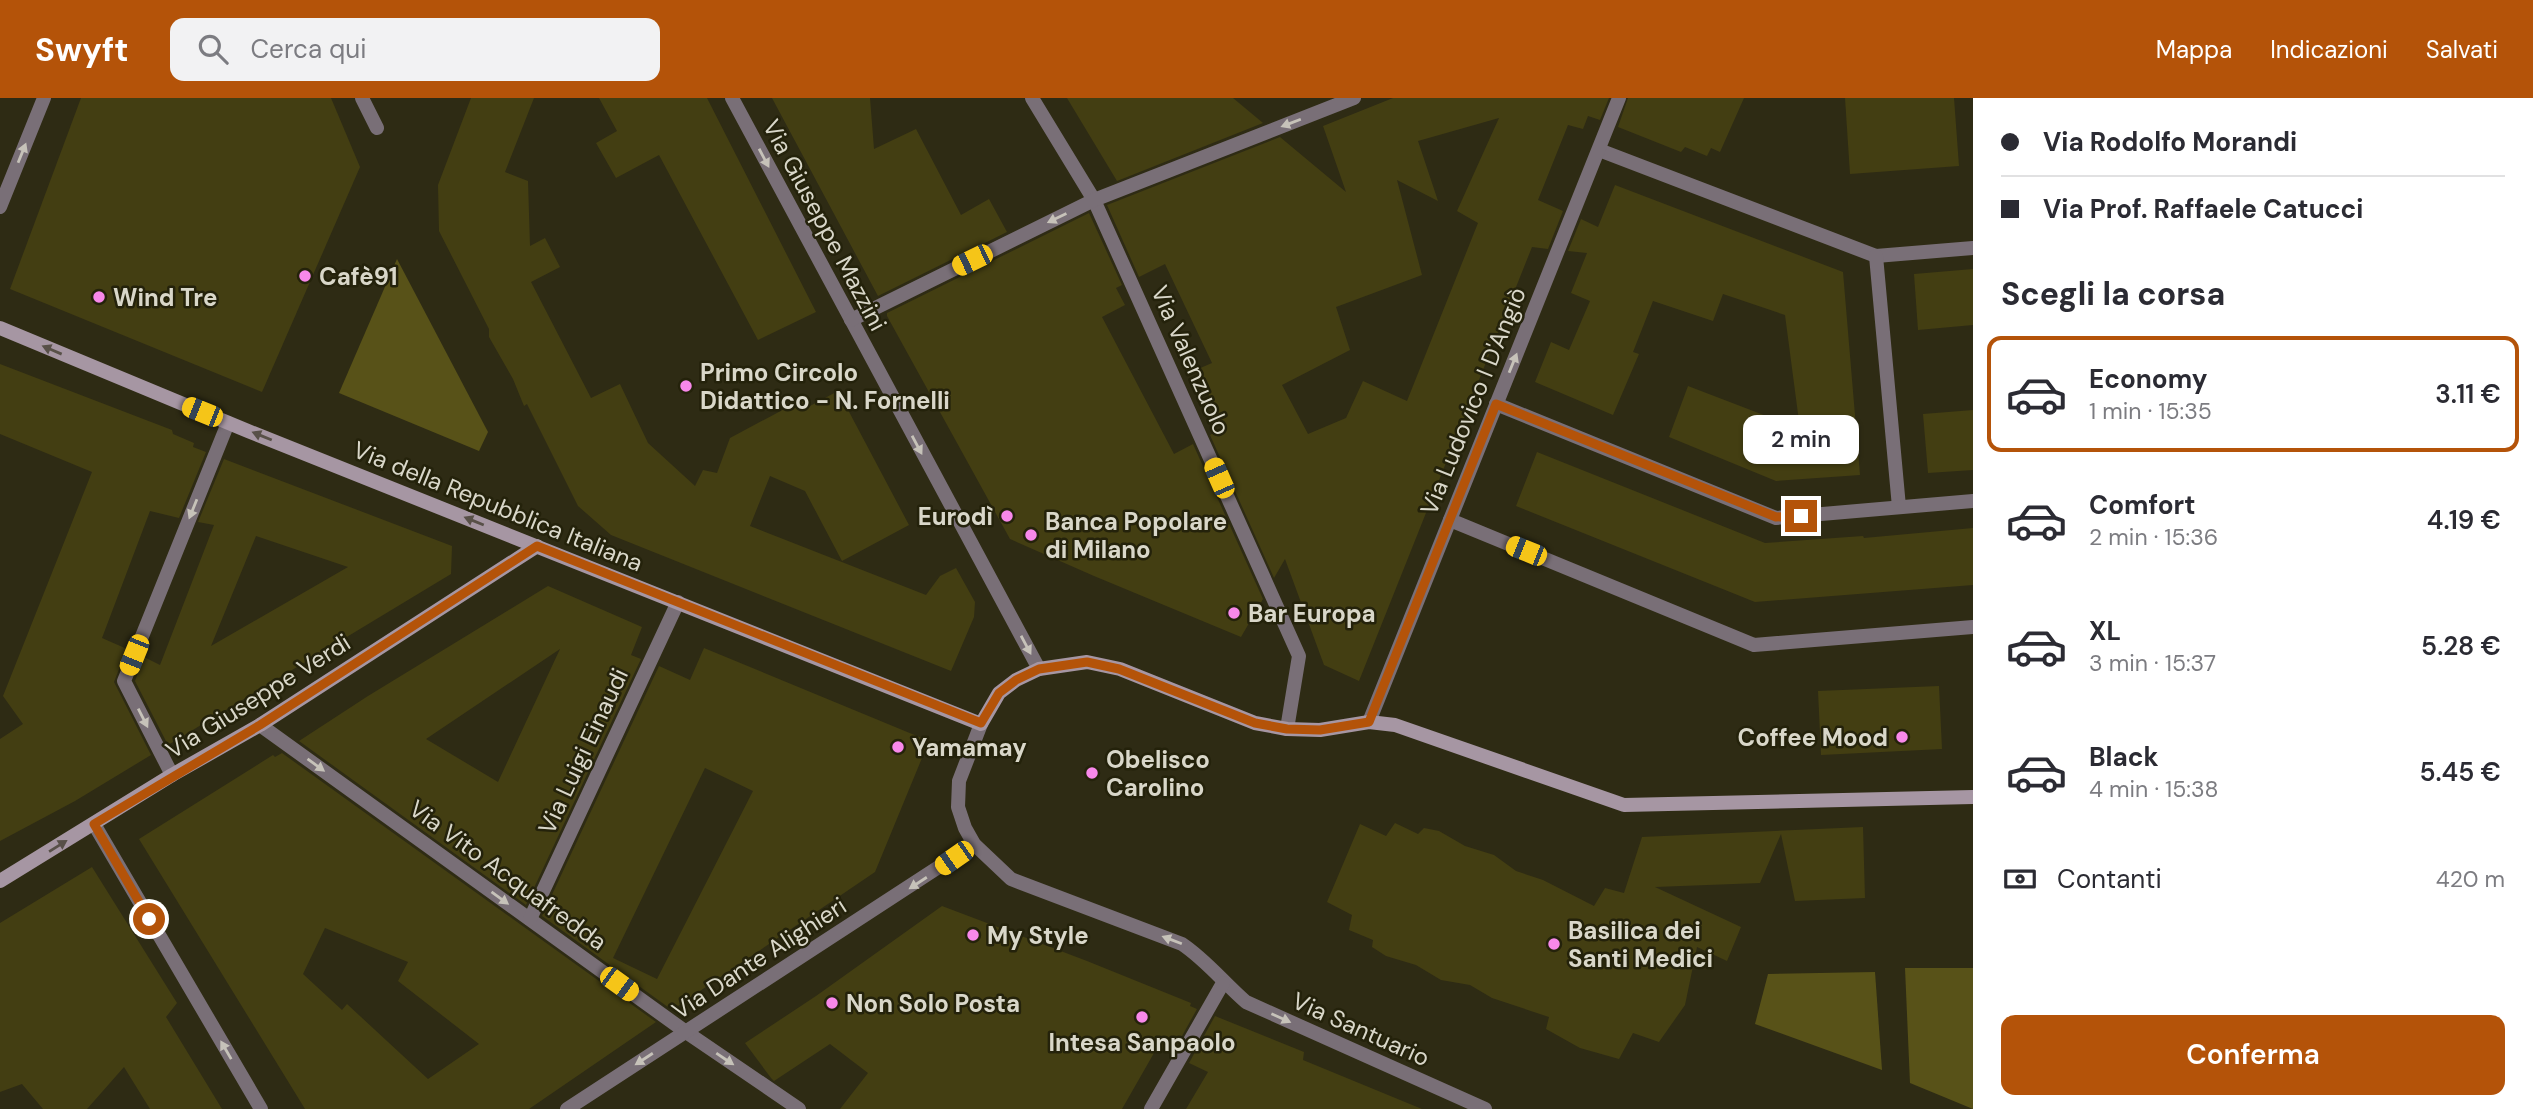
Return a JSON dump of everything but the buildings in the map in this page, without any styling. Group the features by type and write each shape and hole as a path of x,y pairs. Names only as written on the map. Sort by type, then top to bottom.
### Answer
{"street":[{"path":"0,207 44,98"},
{"path":"362,98 377,128"},
{"name":"Via Giuseppe Mazzini","path":"732,98 1039,669"},
{"name":"Via Valenzuolo","path":"1032,98 1094,200 1299,656 1287,729"},
{"path":"851,320 1094,200 1320,105 1354,98"},
{"name":"Via Ludovico I D'Angiò","path":"1369,722 1619,98"},
{"path":"1599,149 1876,256 1973,248"},
{"path":"1876,256 1899,508"},
{"name":"Via della Repubblica Italiana","path":"0,328 228,423 981,723"},
{"path":"1496,404 1776,517 1973,501"},
{"path":"172,775 124,681 228,423"},
{"path":"1450,520 1754,645 1973,627"},
{"name":"Via Giuseppe Verdi","path":"0,881 172,775 260,725 537,546"},
{"name":"Via Luigi Einaudi","path":"530,919 678,602"},
{"path":"974,844 958,807 959,781 981,723 999,693 1016,680 1039,669 1087,662 1103,664 1255,723 1287,729 1320,730 1369,722 1395,725 1624,805 1973,797"},
{"name":"Via Vito Acquafredda","path":"260,725 686,1032 799,1109"},
{"path":"94,824 261,1109"},
{"name":"Via Santuario","path":"974,844 1011,878 1182,944 1201,957 1223,983 1246,1002 1485,1109"},
{"name":"Via Dante Alighieri","path":"567,1109 974,844"},
{"path":"1151,1109 1223,983"}],"shaded area":[{"path":"397,259 488,432 479,451 339,393"},
{"path":"1905,968 1973,968 1973,1109 1910,1083"},
{"path":"1875,972 1882,1070 1755,1024 1768,974"}],"place":[{"name":"Cafè91","path":"305,276"},
{"name":"Wind Tre","path":"99,297"},
{"name":"Primo Circolo Didattico - N. Fornelli","path":"686,386"},
{"name":"Eurodì","path":"1007,516"},
{"name":"Banca Popolare di Milano","path":"1031,535"},
{"name":"Bar Europa","path":"1234,613"},
{"name":"Coffee Mood","path":"1902,737"},
{"name":"Yamamay","path":"898,747"},
{"name":"Obelisco Carolino","path":"1092,773"},
{"name":"My Style","path":"973,935"},
{"name":"Basilica dei Santi Medici","path":"1554,944"},
{"name":"Non Solo Posta","path":"832,1003"},
{"name":"Intesa Sanpaolo","path":"1142,1017"}],"route":[{"path":"149,919 94,824 172,775 260,725 537,546 981,723 999,693 1016,680 1039,669 1087,662 1119,669 1255,723 1287,729 1320,730 1369,722 1496,404 1776,517 1801,516"}]}
